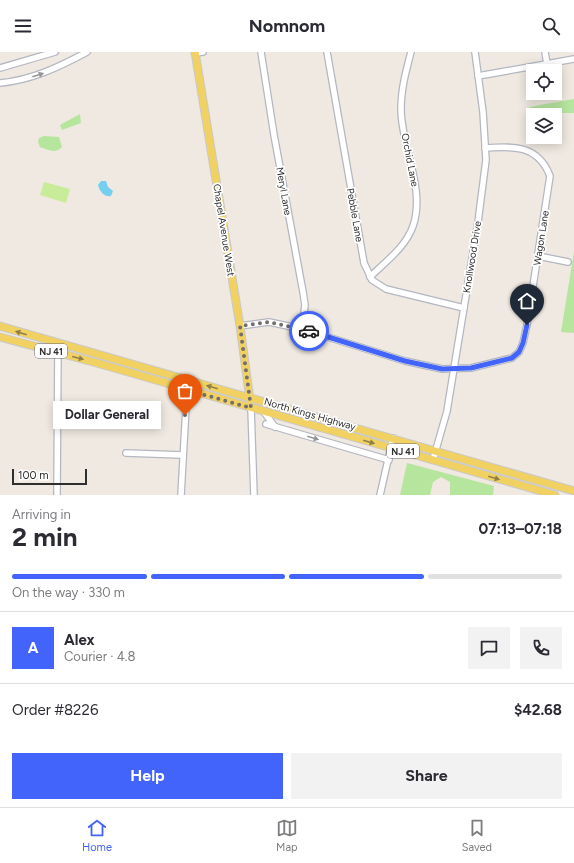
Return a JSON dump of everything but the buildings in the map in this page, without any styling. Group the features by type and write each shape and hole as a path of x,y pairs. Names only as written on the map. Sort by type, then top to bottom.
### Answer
{"main road":[{"name":"Chapel Avenue West","path":"195,53 240,326 251,408"},
{"name":"North Kings Highway","path":"0,326 58,344 436,450 574,491"},
{"name":"North Kings Highway","path":"0,337 555,495"}],"street":[{"path":"0,68 55,52"},
{"path":"0,84 23,80 44,73 64,65 87,52"},
{"path":"195,53 203,52"},
{"name":"Meryl Lane","path":"262,52 274,135 304,292 305,305 302,329"},
{"name":"Pebble Lane","path":"327,52 364,263 370,277"},
{"name":"Orchid Lane","path":"370,277 403,245 413,226 416,191 405,141 401,110 404,81 411,52"},
{"name":"Knollwood Drive","path":"433,460 447,411 478,222 486,160 483,112 475,52"},
{"path":"545,52 547,64 574,59"},
{"path":"478,76 526,68"},
{"name":"Wagon Lane","path":"240,326 269,322 302,329 405,361 442,369 471,368 506,361 519,352 523,343 527,325 550,184 550,176 545,163 525,149 510,146 485,148"},
{"path":"538,256 568,262"},
{"path":"370,277 378,286 386,289 464,308"},
{"path":"57,495 58,344"},
{"path":"181,495 182,455 187,390"},
{"path":"251,408 254,495"},
{"path":"264,412 275,427"},
{"path":"266,424 389,460"},
{"path":"380,495 392,448 393,438"},
{"path":"126,453 182,455"}],"green space":[{"path":"574,99 574,113 562,113 562,108 529,107"},
{"path":"80,114 81,123 62,130 60,125"},
{"path":"44,136 59,137 62,147 55,151 40,147 38,142 39,138"},
{"path":"44,182 70,189 66,203 40,195"},
{"path":"574,252 574,333 561,332"},
{"path":"407,463 494,486 493,495 450,495 450,482 441,477 433,482 430,495 400,495"}],"water":[{"path":"101,181 106,181 108,187 113,191 111,196 106,196 101,192 98,185"}],"way so far":[{"path":"185,415 187,390 251,408 240,326 269,322 309,331"}],"place":[{"name":"Dollar General","path":"185,415"}],"route":[{"path":"309,331 405,361 442,369 471,368 506,361 512,358 519,352 523,343 527,325"}]}
